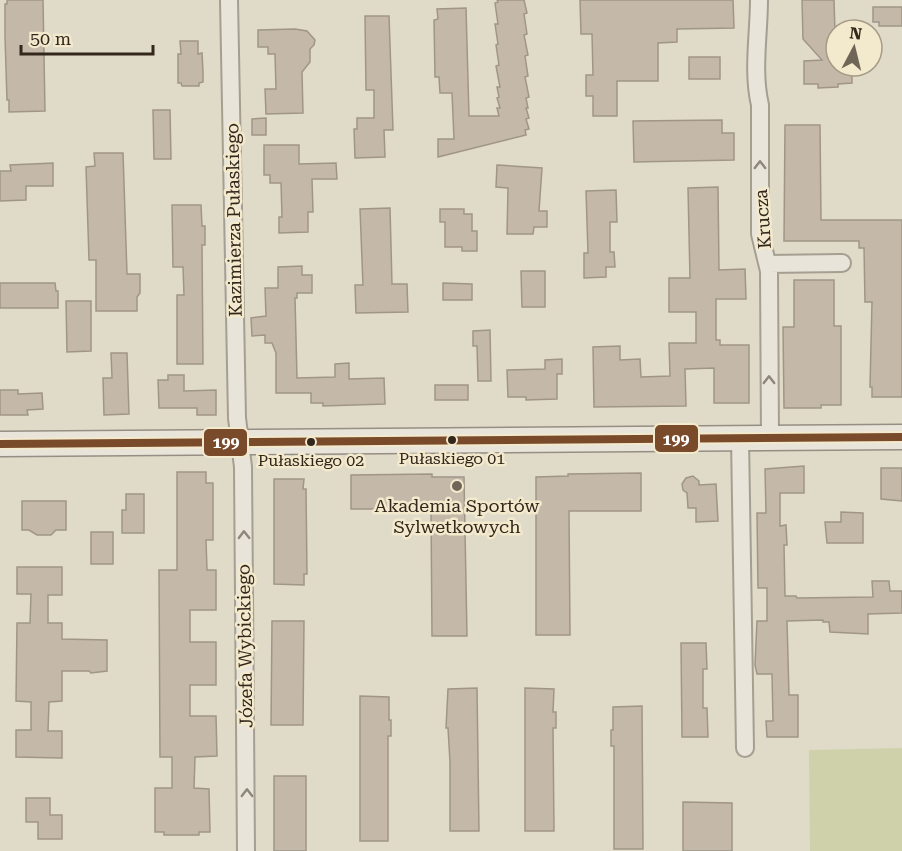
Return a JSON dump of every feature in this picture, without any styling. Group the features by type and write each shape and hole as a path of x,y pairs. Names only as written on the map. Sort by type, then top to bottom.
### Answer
{"street":[{"name":"Kazimierza Pułaskiego","path":"229,0 237,418 240,441"},
{"name":"Krucza","path":"759,0 757,91 760,105 760,234 769,271 770,438"},
{"path":"768,264 842,263"},
{"path":"0,444 902,437"},
{"path":"740,438 745,748"},
{"name":"Józefa Wybickiego","path":"240,441 243,467 246,851"}],"green space":[{"path":"902,748 902,851 810,851 809,750"}],"building":[{"path":"7,0 43,0 45,111 9,112 5,37"},
{"path":"497,0 524,0 527,13 524,14 527,34 524,35 528,55 525,56 528,76 525,77 529,97 526,98 528,108 526,108 529,118 526,119 529,129 525,130 526,135 438,157 438,139 454,139 452,93 440,93 439,77 435,77 434,20 438,19 437,9 466,8 469,116 499,116 497,87 500,87 496,66 499,65 495,24 498,24 495,3 498,2"},
{"path":"580,0 733,0 734,28 677,29 677,42 658,43 658,81 617,81 617,116 593,116 593,96 586,96 586,75 593,75 592,34 581,34"},
{"path":"802,0 834,0 835,18 824,18 824,78 852,78 852,83 838,84 838,87 818,88 818,84 804,84 804,61 822,60 803,39"},
{"path":"873,7 902,7 902,26 884,26 884,18 873,18"},
{"path":"365,16 389,16 393,130 384,130 385,157 355,158 354,129 357,129 357,118 374,118 374,90 366,90"},
{"path":"258,30 307,31 315,40 310,49 310,62 302,72 303,113 266,114 265,89 276,89 275,54 268,54 268,47 258,47"},
{"path":"180,41 198,41 198,54 202,53 203,72 203,82 199,83 199,86 182,86 178,83"},
{"path":"689,57 720,57 720,79 689,79"},
{"path":"153,110 170,110 171,159 154,159"},
{"path":"266,118 266,135 252,135 252,119"},
{"path":"722,120 722,133 734,133 734,160 634,162 633,121"},
{"path":"785,125 820,125 821,220 902,220 902,397 872,397 872,387 870,387 872,302 865,302 864,248 859,248 859,241 784,241"},
{"path":"264,145 299,145 299,164 336,163 337,179 312,179 313,212 308,212 308,232 279,233 279,217 282,217 281,183 270,183 270,175 264,175"},
{"path":"94,153 123,153 127,274 140,274 137,311 96,311 96,260 89,260 86,167 95,166"},
{"path":"53,163 53,186 26,186 26,200 0,201 0,171 11,171 10,165"},
{"path":"497,165 542,168 539,211 547,211 547,227 534,227 533,234 507,234 508,188 496,187"},
{"path":"718,187 719,270 745,269 746,299 716,299 716,340 720,340 720,345 749,345 749,403 714,403 714,368 685,369 686,406 594,407 593,347 620,346 620,360 640,359 641,377 670,376 669,343 696,343 696,312 669,312 669,278 690,278 688,188"},
{"path":"616,190 617,222 610,222 610,252 614,252 615,267 606,267 606,277 584,278 584,253 588,253 586,191"},
{"path":"172,205 201,205 202,226 205,226 205,245 202,245 203,364 177,364 177,295 184,295 183,267 173,267"},
{"path":"390,208 392,284 407,284 408,312 356,313 355,285 363,285 360,209"},
{"path":"440,209 464,209 464,214 472,214 472,231 477,231 477,251 462,251 462,247 445,247 445,222 440,222"},
{"path":"302,266 302,275 312,275 312,293 297,293 297,298 295,298 297,378 335,377 335,364 349,363 349,379 384,378 385,404 323,406 323,403 311,403 311,393 276,393 276,353 272,343 265,343 265,335 252,336 251,318 266,316 265,288 278,288 278,267"},
{"path":"521,271 545,271 545,307 522,307"},
{"path":"794,280 834,280 834,326 841,326 841,405 821,405 821,408 784,408 783,327 794,327"},
{"path":"0,283 55,283 56,291 58,291 58,308 0,308"},
{"path":"443,283 472,284 472,300 443,300"},
{"path":"66,301 91,301 91,351 67,352"},
{"path":"490,330 491,381 478,381 477,346 473,346 473,331"},
{"path":"111,353 127,353 129,414 104,415 103,378 112,378"},
{"path":"562,359 562,374 557,374 557,399 526,400 526,397 508,397 507,370 545,369 545,360"},
{"path":"168,375 184,375 184,391 216,390 216,415 197,415 197,408 159,408 158,380 168,380"},
{"path":"435,385 468,385 468,400 435,400"},
{"path":"0,390 18,390 18,394 42,393 43,409 27,410 28,415 0,415"},
{"path":"804,466 804,493 780,493 780,526 786,525 787,545 784,545 785,596 796,596 797,598 873,597 872,581 889,581 890,591 902,591 902,613 868,614 868,634 830,632 829,622 823,622 823,620 787,621 789,695 798,695 798,737 767,737 766,721 773,721 772,674 757,674 755,665 757,621 767,621 767,588 758,588 757,513 766,513 765,469"},
{"path":"881,468 902,468 902,501 881,499"},
{"path":"177,472 206,472 206,483 213,483 213,540 206,540 207,570 216,570 216,610 190,610 190,642 216,642 216,685 190,685 190,716 216,716 217,756 195,757 194,788 209,789 210,832 199,832 199,835 164,835 164,832 155,832 155,788 172,788 172,757 160,757 159,570 177,570"},
{"path":"641,473 641,511 569,511 570,635 536,635 536,477"},
{"path":"432,474 432,477 464,477 467,636 432,636 431,511 351,509 351,475"},
{"path":"693,476 699,481 699,485 716,484 718,521 696,522 696,508 688,508 687,493 683,490 682,484 686,478"},
{"path":"274,479 304,479 307,574 304,574 304,585 274,584"},
{"path":"126,494 144,494 144,533 122,533 122,510 126,510"},
{"path":"22,501 66,501 66,530 56,530 51,535 37,535 29,530 22,530"},
{"path":"841,512 863,513 863,543 827,543 825,522 841,522"},
{"path":"91,532 113,532 113,564 91,564"},
{"path":"17,567 62,567 62,595 48,595 48,623 62,623 62,639 107,640 107,671 91,673 89,671 62,671 62,701 49,702 48,731 62,731 62,758 16,757 16,730 31,730 31,702 16,701 17,623 30,623 31,594 17,594"},
{"path":"272,621 304,621 303,725 271,725"},
{"path":"681,643 706,643 707,669 703,669 703,708 707,708 708,737 682,737"},
{"path":"477,688 479,831 450,831 450,762 448,728 446,728 448,689"},
{"path":"525,688 554,689 553,712 556,712 556,728 553,728 554,831 525,831"},
{"path":"360,696 389,697 391,736 388,736 388,841 360,841"},
{"path":"642,706 643,849 614,849 614,746 611,746 613,707"},
{"path":"274,776 306,776 306,851 274,851"},
{"path":"26,798 50,798 50,815 62,815 62,839 38,839 38,822 26,822"},
{"path":"683,802 732,803 732,851 683,851"}],"transit line":[{"name":"199","path":"0,444 902,437"}],"place":[{"name":"Pułaskiego 01","path":"452,440"},
{"name":"Pułaskiego 02","path":"311,442"},
{"name":"Akademia Sportów Sylwetkowych","path":"457,486"}]}
